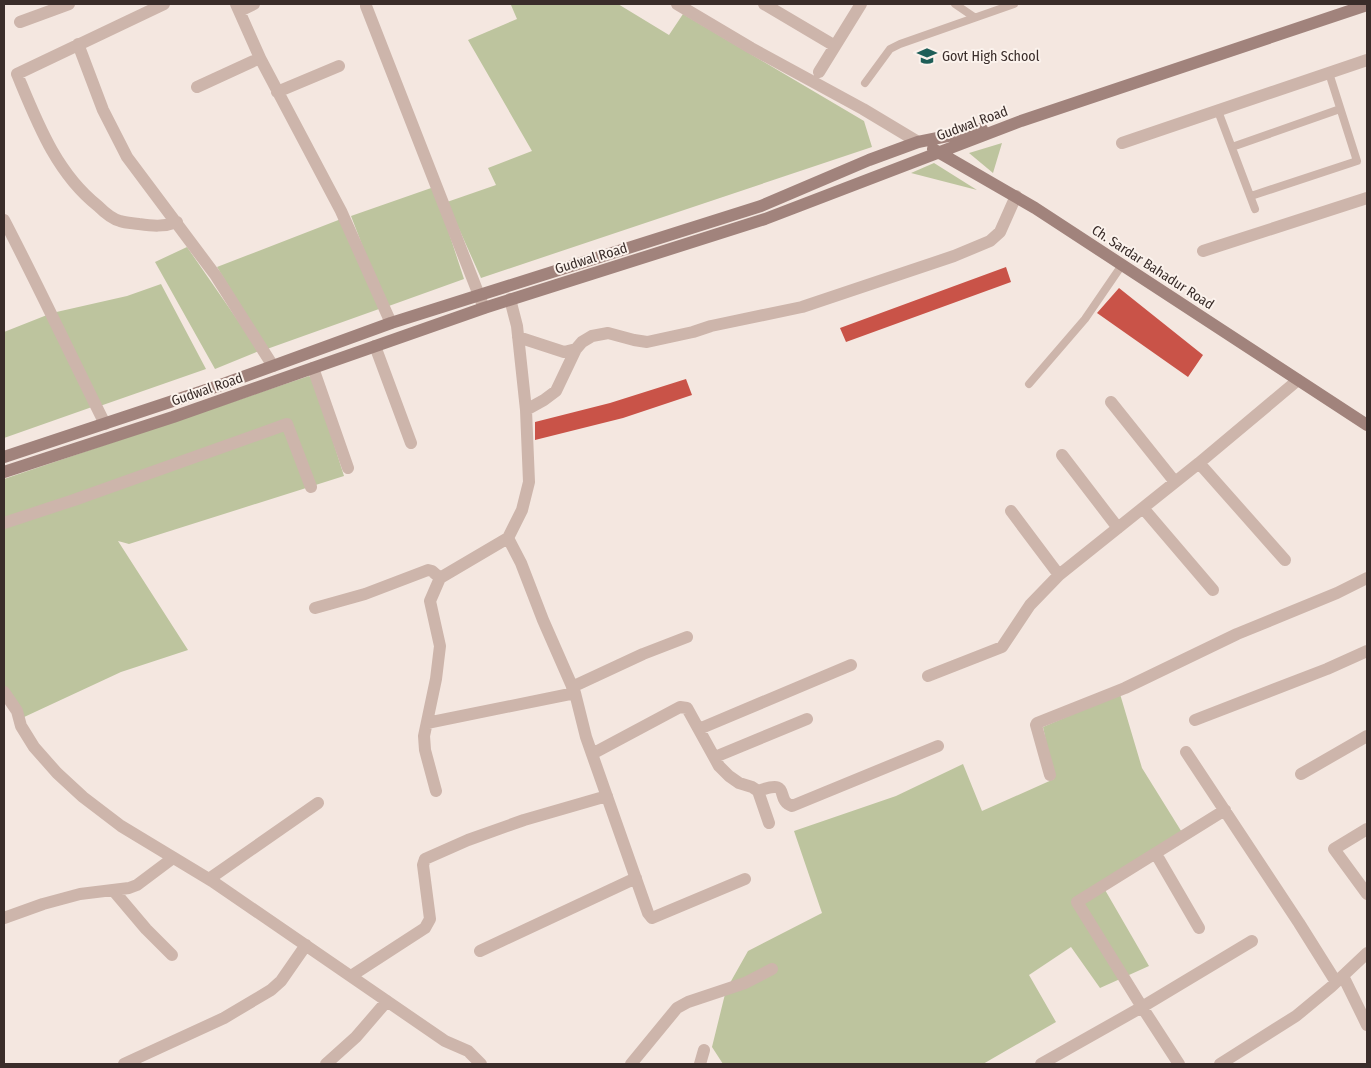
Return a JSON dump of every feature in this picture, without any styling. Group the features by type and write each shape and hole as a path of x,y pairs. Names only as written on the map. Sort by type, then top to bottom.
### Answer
{"main road":[{"path":"1021,121 1367,5"},
{"name":"Gudwal Road","path":"4,457 273,366 391,323 761,206 869,160 918,142 1021,121"},
{"name":"Gudwal Road","path":"4,472 173,417 510,299 765,219 1021,121"},
{"name":"Ch. Sardar Bahadur Road","path":"918,142 1016,196 1367,425"}],"street":[{"path":"20,22 69,4"},
{"path":"254,4 238,8 260,58 341,212 391,323"},
{"path":"677,4 918,142"},
{"path":"764,4 835,46"},
{"path":"819,72 861,4"},
{"path":"158,5 17,74 55,156 69,178 85,196 120,221 157,226 166,226 177,222"},
{"path":"366,6 484,308"},
{"path":"78,44 103,110 127,157 216,276 273,366"},
{"path":"197,87 260,58"},
{"path":"1122,143 1367,60"},
{"path":"278,92 339,66"},
{"path":"526,410 556,391 576,349 582,342 592,336 608,333 648,342 694,332 711,326 802,307 954,256 990,241 1000,232 1016,196"},
{"path":"1203,251 1367,198"},
{"path":"4,220 105,424"},
{"path":"436,791 425,750 424,736 436,678 440,646 430,601 440,578 508,538 522,510 529,482 526,410 518,337 510,299"},
{"path":"518,337 564,352 576,349"},
{"path":"375,346 411,443"},
{"path":"313,368 348,468"},
{"path":"928,676 1002,647 1030,605 1059,576 1298,380"},
{"path":"1111,402 1175,482"},
{"path":"4,523 287,424 311,487"},
{"path":"1062,455 1118,528"},
{"path":"1198,463 1285,560"},
{"path":"1143,508 1213,590"},
{"path":"1011,510 1059,576"},
{"path":"508,538 521,563 573,690 592,754 648,913 652,918 746,880"},
{"path":"315,608 365,594 428,570 440,578"},
{"path":"1050,776 1037,723 1125,688 1237,634 1337,593 1367,578"},
{"path":"427,723 573,690 643,654 687,637"},
{"path":"1195,720 1326,669 1367,650"},
{"path":"699,729 851,664"},
{"path":"4,692 17,711 21,726 34,747 57,773 83,797 121,826 209,879 445,1041 468,1051 481,1064"},
{"path":"592,754 680,707 687,708 719,766 729,776 758,791 769,822"},
{"path":"715,757 807,720"},
{"path":"1300,774 1367,736"},
{"path":"758,791 770,786 777,786 780,788 786,802 792,806 938,746"},
{"path":"1186,752 1340,979 1367,1025"},
{"path":"351,976 425,928 430,919 423,865 425,859 468,840 524,820 607,796"},
{"path":"209,879 318,803"},
{"path":"1179,1064 1078,902 1225,810"},
{"path":"1367,829 1334,849 1367,894"},
{"path":"1156,854 1199,928"},
{"path":"4,918 43,904 80,894 137,886 174,858"},
{"path":"480,951 636,878"},
{"path":"113,890 172,955"},
{"path":"1042,1064 1252,941"},
{"path":"124,1064 224,1018 271,990 281,981 306,945"},
{"path":"1220,1064 1296,1016 1340,979 1367,953"},
{"path":"631,1064 677,1008 688,1002 744,983 772,970"},
{"path":"326,1064 351,1042 387,1001"},
{"path":"700,1064 704,1050"}],"lane":[{"path":"955,4 974,17"},
{"path":"865,83 890,49 1014,4"},
{"path":"1251,196 1357,161 1329,73"},
{"path":"1232,147 1340,109"},
{"path":"1218,111 1255,208"},
{"path":"1029,384 1085,319 1122,265"}],"green space":[{"path":"618,4 669,35 683,14 864,121 872,147 481,278 447,202 496,185 488,168 532,151 468,40 517,19 511,5"},
{"path":"1002,143 993,173 969,153"},
{"path":"934,163 977,190 911,173"},
{"path":"434,187 464,279 386,307 351,216"},
{"path":"341,219 379,309 267,349 217,267"},
{"path":"187,247 259,351 215,369 155,262"},
{"path":"161,284 206,369 100,406 52,313 127,296"},
{"path":"47,315 92,407 4,438 4,332"},
{"path":"309,376 314,381 344,476 129,544 118,541 188,650 121,672 22,718 4,691 4,479"},
{"path":"1120,694 1142,768 1183,834 1101,883 1149,966 1100,988 1071,947 1029,975 1056,1022 983,1064 723,1064 712,1047 726,990 748,951 822,913 794,831 896,796 963,764 982,811 1054,779 1043,727"}],"building":[{"path":"1006,267 1011,282 846,342 840,328"},
{"path":"1119,288 1203,355 1188,377 1097,313"},
{"path":"686,379 692,395 623,418 535,440 535,422 610,403"}],"place":[{"name":"Govt High School","path":"927,56"}]}
